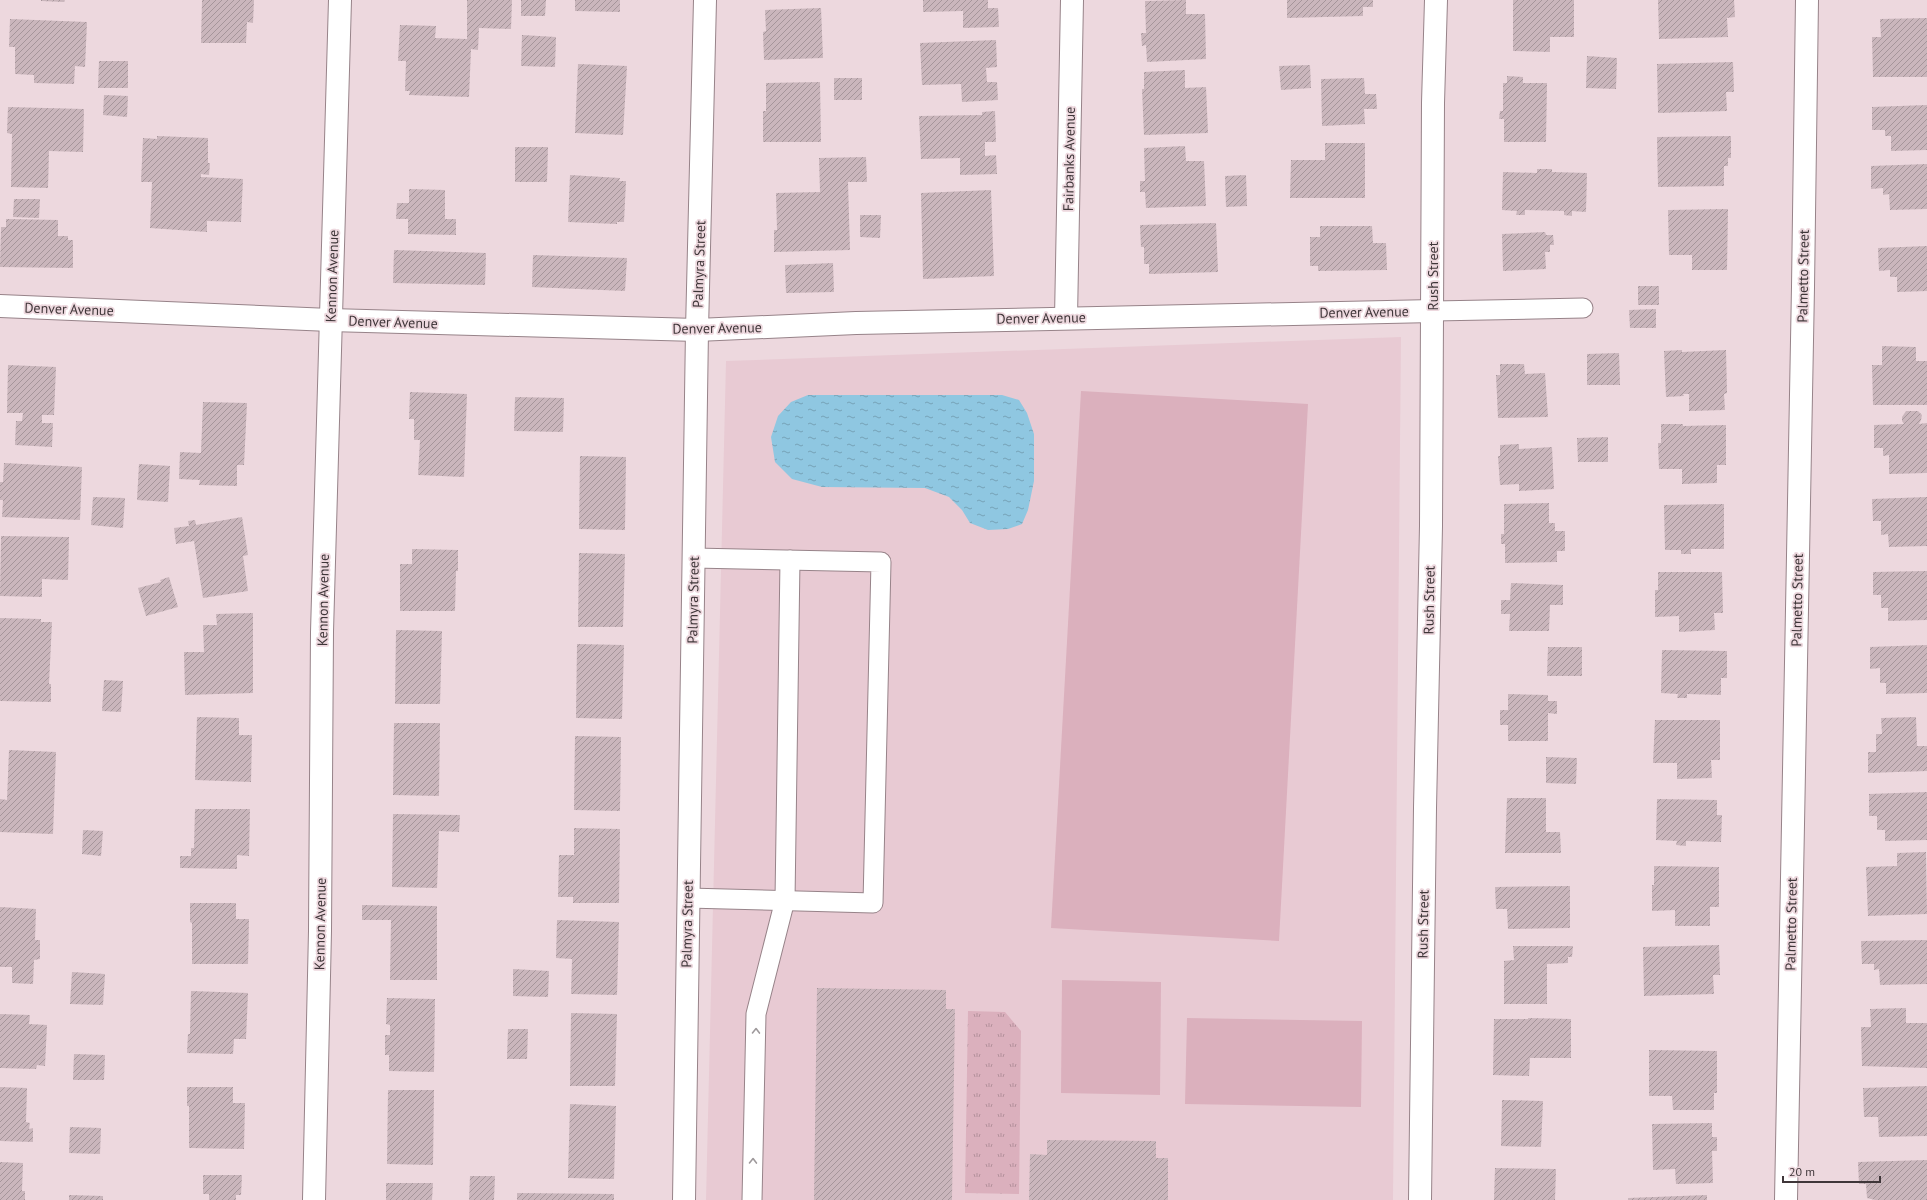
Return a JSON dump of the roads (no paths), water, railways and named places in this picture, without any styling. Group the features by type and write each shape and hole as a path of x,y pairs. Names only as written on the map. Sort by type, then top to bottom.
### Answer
{"street":[{"name":"Kennon Avenue","path":"314,1200 320,932 322,632 340,0"},
{"name":"Palmyra Street","path":"684,1200 697,330 705,0"},
{"name":"Fairbanks Avenue","path":"1066,318 1072,0"},
{"name":"Rush Street","path":"1420,1200 1434,310 1433,103 1436,0"},
{"name":"Palmetto Street","path":"1786,1200 1807,0"},
{"name":"Denver Avenue","path":"0,306 330,320 697,330 856,323 1434,310"}],"lane":[{"path":"1434,310 1583,308"},
{"path":"688,898 873,903 881,562 694,558"},
{"path":"752,1200 756,1014 785,900 790,560"}],"water":[{"path":"808,395 1002,395 1019,400 1027,413 1034,434 1034,481 1028,510 1022,524 1008,529 988,530 970,523 962,510 949,497 925,488 822,487 792,479 775,462 771,437 778,416 791,402"}]}
